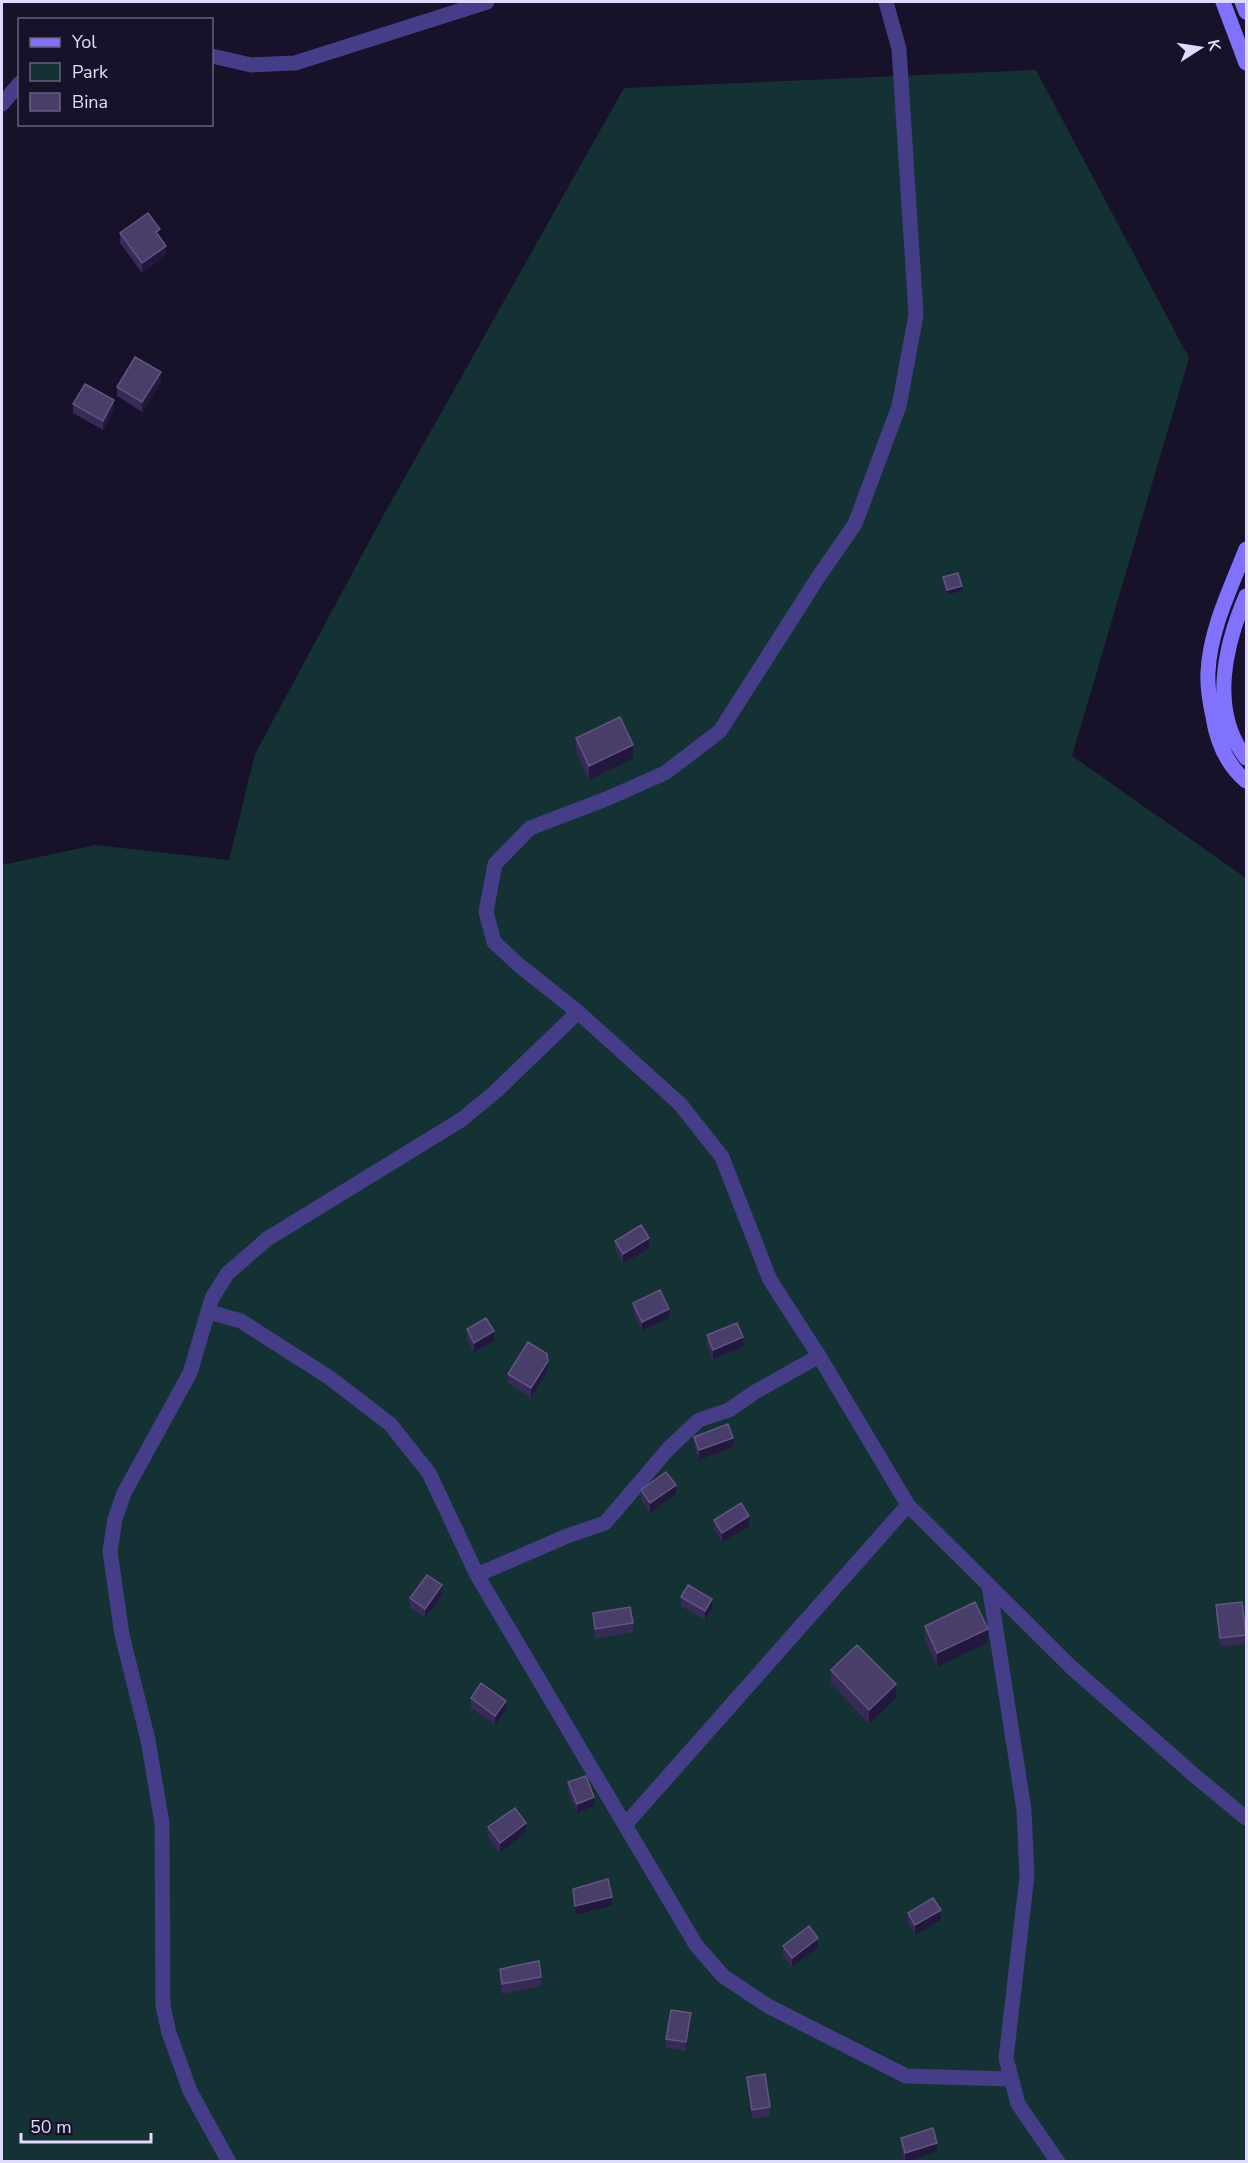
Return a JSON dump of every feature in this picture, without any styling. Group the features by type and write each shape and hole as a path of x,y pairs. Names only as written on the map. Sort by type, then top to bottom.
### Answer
{"main road":[{"path":"1223,2 1246,63"},
{"path":"1242,2 1246,12"},
{"path":"1246,549 1226,598 1214,636 1208,672 1216,733 1225,755 1236,772 1246,781"},
{"path":"1246,596 1234,623 1224,670 1224,688 1231,730 1238,747 1246,758"}],"street":[{"path":"213,56 251,65 295,63 487,2"},
{"path":"886,2 899,49 916,315 899,406 855,524 720,731 665,773 606,799 530,828 495,864 486,912 494,942 578,1012 680,1104 722,1157 770,1280 819,1356 908,1505 1071,1666 1246,1818"},
{"path":"2,104 18,85"},
{"path":"229,2162 190,2091 169,2033 163,2006 162,1823 148,1740 122,1635 110,1551 115,1519 124,1493 190,1373 212,1298 227,1274 267,1239 461,1120 495,1092 578,1012"},
{"path":"209,1312 241,1321 330,1378 390,1424 429,1473 477,1575 696,1946 723,1976 768,2006 906,2076 1011,2079"},
{"path":"477,1575 567,1536 605,1523 669,1448 699,1420 729,1410 755,1392 819,1356"},
{"path":"625,1825 908,1505"},
{"path":"989,1585 1024,1810 1026,1876 1006,2058 1018,2104 1058,2162"}],"green space":[{"path":"1036,70 1189,358 1072,756 1246,878 1246,2161 2,2161 2,865 95,845 229,860 255,754 383,516 624,88"}],"building":[{"path":"148,213 160,229 156,232 166,246 142,263 120,233"},
{"path":"135,357 161,372 142,402 117,387"},
{"path":"85,384 114,400 103,421 73,404"},
{"path":"958,573 962,586 947,590 943,577"},
{"path":"620,717 633,745 589,766 576,738"},
{"path":"641,1225 649,1238 623,1254 615,1241"},
{"path":"660,1290 669,1309 642,1322 633,1303"},
{"path":"486,1318 494,1331 474,1343 467,1329"},
{"path":"737,1323 743,1337 713,1350 707,1335"},
{"path":"528,1342 547,1354 548,1361 531,1388 508,1374"},
{"path":"728,1424 733,1438 699,1450 694,1437"},
{"path":"666,1472 676,1485 650,1503 641,1490"},
{"path":"741,1503 749,1516 722,1533 714,1520"},
{"path":"427,1575 442,1585 425,1609 410,1598"},
{"path":"688,1585 712,1599 705,1611 681,1597"},
{"path":"975,1602 988,1629 937,1653 925,1626"},
{"path":"1242,1602 1246,1635 1220,1638 1216,1605"},
{"path":"630,1607 633,1623 595,1629 593,1613"},
{"path":"857,1645 896,1684 869,1710 831,1670"},
{"path":"481,1683 506,1701 495,1716 471,1698"},
{"path":"586,1776 594,1797 577,1804 568,1782"},
{"path":"515,1808 526,1823 500,1843 488,1827"},
{"path":"608,1879 612,1897 575,1906 573,1889"},
{"path":"933,1898 941,1910 915,1925 908,1913"},
{"path":"809,1926 818,1938 792,1958 783,1946"},
{"path":"539,1961 541,1977 502,1984 500,1969"},
{"path":"671,2010 691,2013 686,2042 666,2039"},
{"path":"765,2074 770,2107 752,2110 747,2077"},
{"path":"933,2128 937,2143 905,2153 901,2138"}]}
